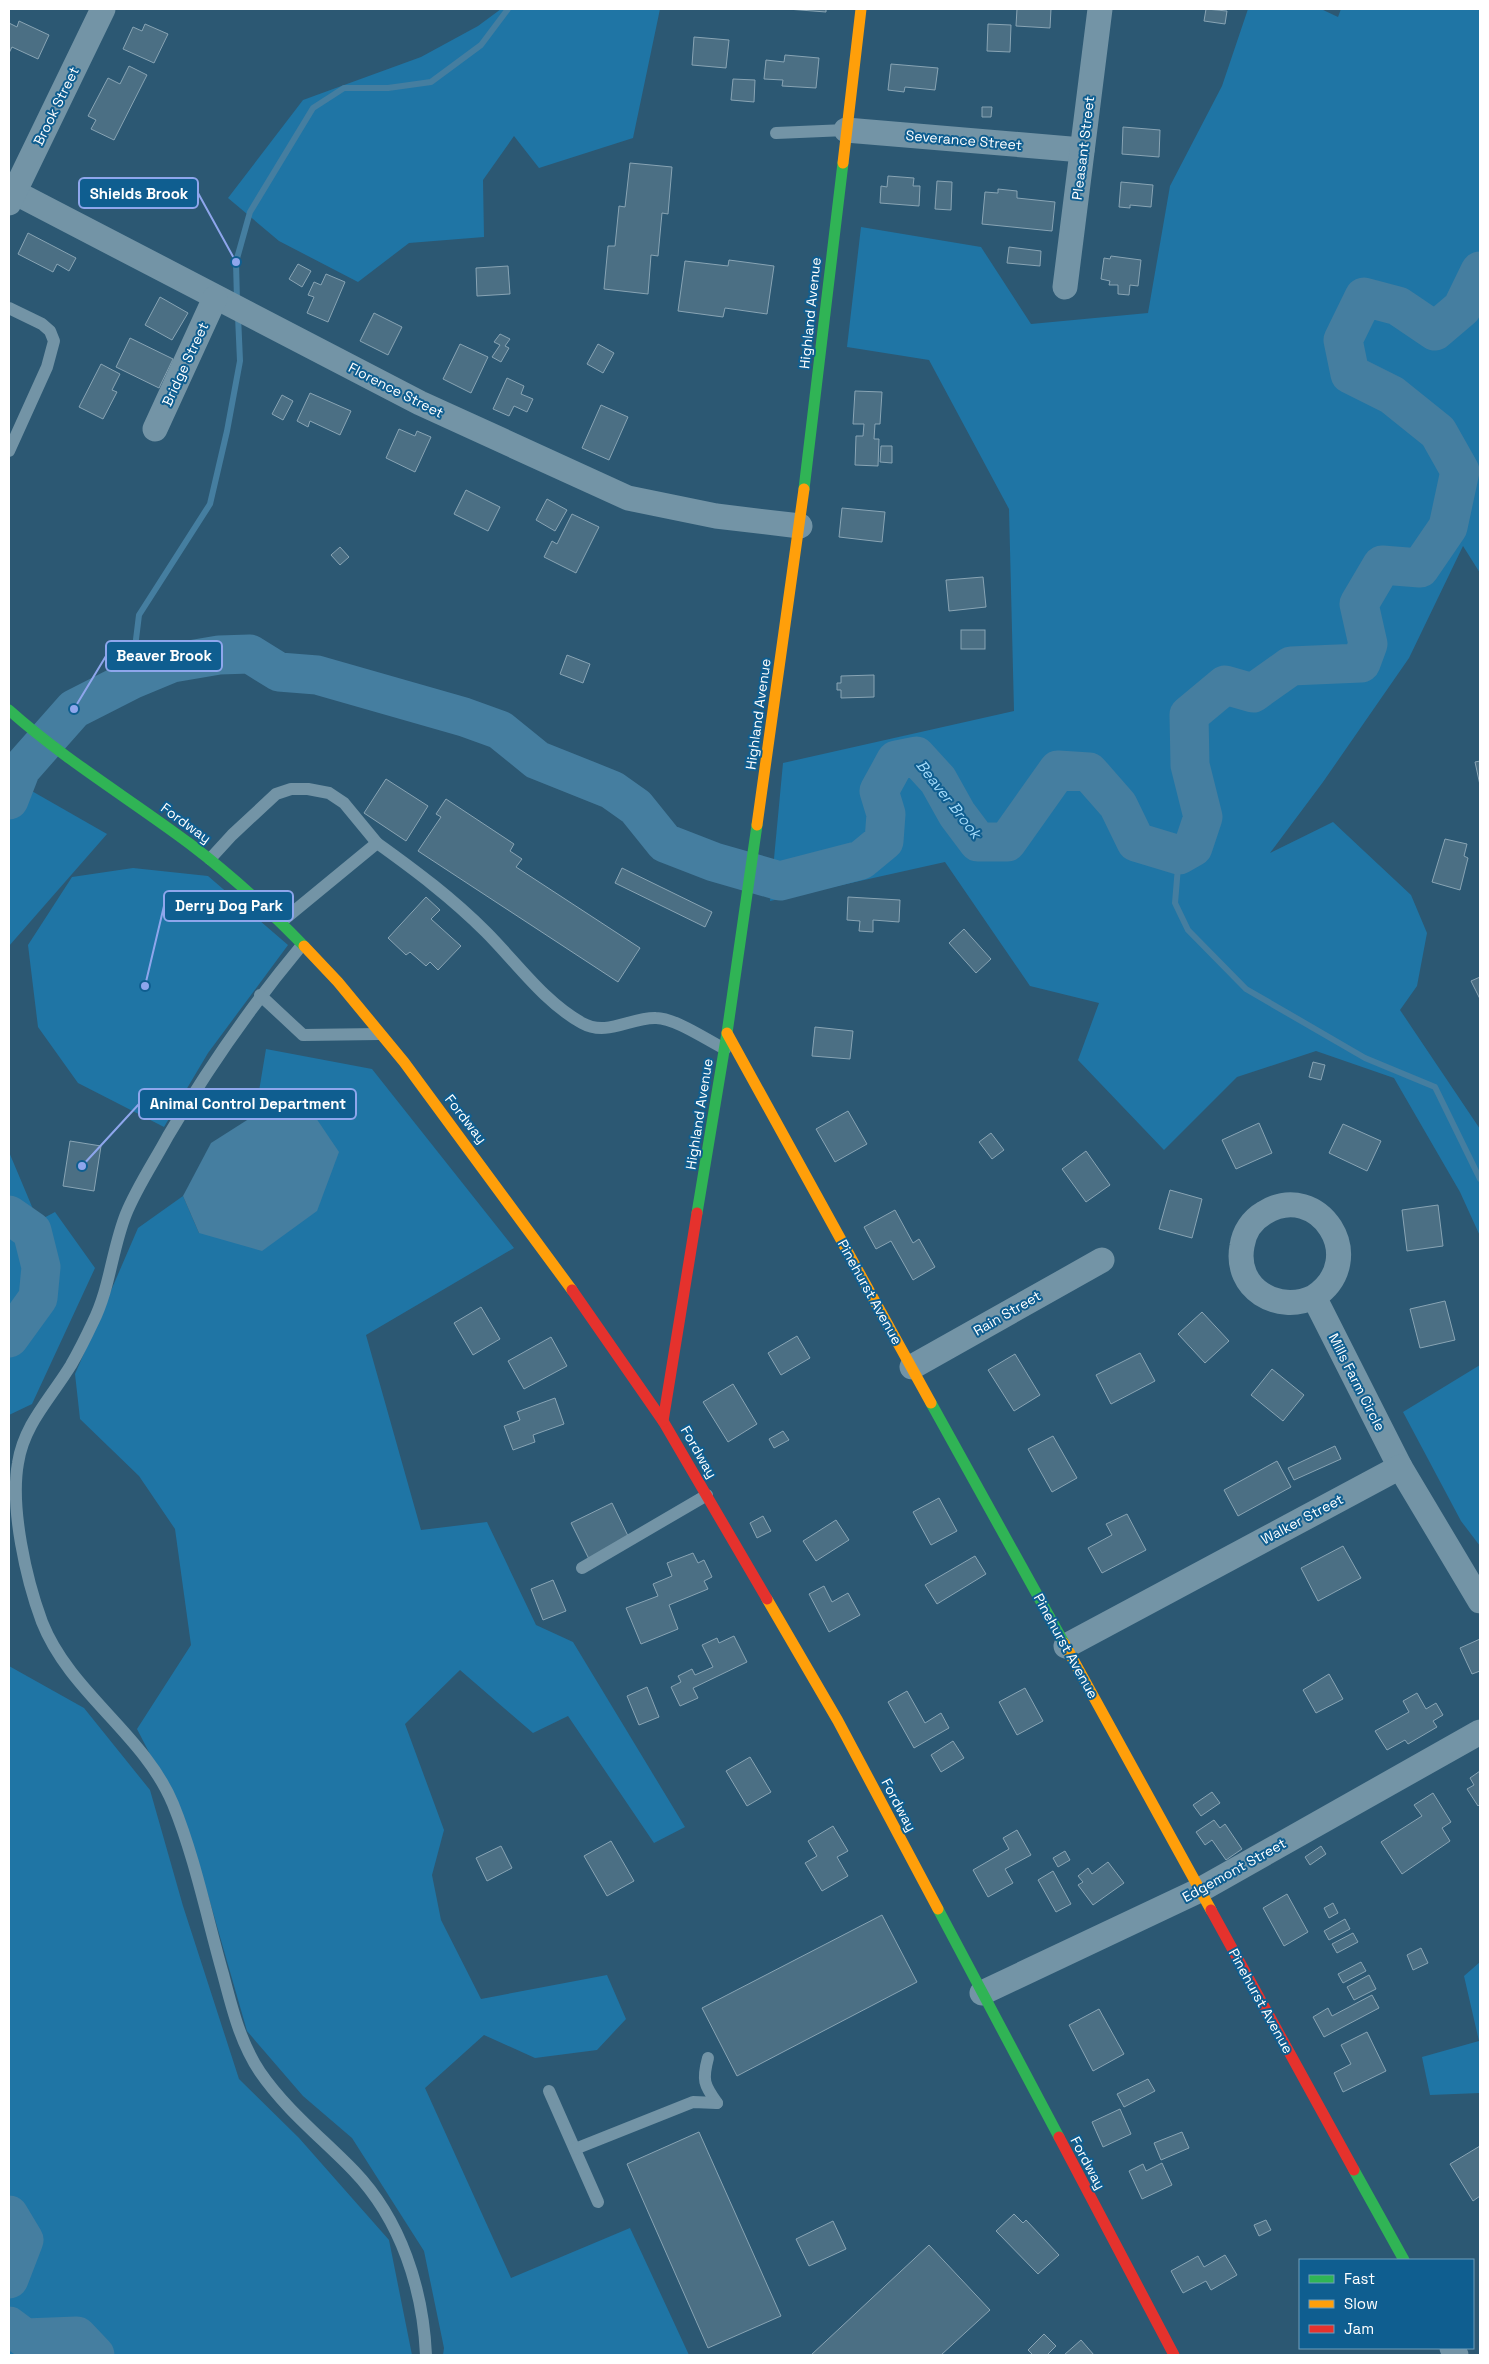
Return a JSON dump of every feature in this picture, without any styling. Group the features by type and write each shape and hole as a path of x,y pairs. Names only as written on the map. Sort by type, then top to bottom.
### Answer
{"street":[{"name":"Brook Street","path":"12,197 103,9"},
{"name":"Highland Avenue","path":"663,1421 725,1049 800,526 861,9"},
{"name":"Pleasant Street","path":"1065,287 1100,9"},
{"name":"Severance Street","path":"846,130 1082,150"},
{"name":"Florence Street","path":"12,197 420,403 628,498 716,516 800,526"},
{"name":"Bridge Street","path":"155,429 221,301"},
{"name":"Fordway","path":"9,710 30,730 210,859 281,922 338,982 380,1034 466,1143 544,1249 663,1421 838,1721 1174,2355"},
{"name":"Pinehurst Avenue","path":"727,1033 1403,2259"},
{"name":"Rain Street","path":"912,1367 1102,1260"},
{"name":"Mills Farm Circle","path":"1314,1297 1400,1467"},
{"path":"1400,1467 1480,1601"},
{"name":"Walker Street","path":"1066,1646 1400,1467"},
{"name":"Edgemont Street","path":"982,1993 1200,1890 1480,1732"}],"lane":[{"path":"776,133 846,130"},
{"path":"9,308 42,324 50,331 54,342 47,367 9,450"},
{"path":"210,859 232,835 276,794 291,789 308,789 329,794 344,803 377,843 428,880 485,931 554,1002 583,1024 616,1028 642,1019 658,1018 678,1025 725,1049"},
{"path":"281,922 377,843"},
{"path":"302,945 260,995 200,1083 141,1184 123,1223 114,1262 96,1318 70,1366 26,1433 18,1458 15,1478 20,1533 35,1600 52,1643 77,1681 155,1772 174,1808 234,2018 249,2054 259,2071 287,2106 355,2172 371,2192 401,2242 416,2289 423,2322 426,2355"},
{"path":"260,995 302,1035 380,1034"},
{"path":"582,1568 707,1495"},
{"path":"575,2149 693,2102 717,2103 705,2087 704,2073 708,2058"},
{"path":"549,2091 598,2202"}],"shaded area":[{"path":"501,9 660,9 633,138 539,168 514,136 483,180 484,237 409,243 358,282 279,241 228,198 303,100 421,57 478,26"},
{"path":"1248,9 1321,9 1338,17 1341,9 1480,9 1480,573 1463,546 1409,658 1323,782 1270,853 1333,822 1411,895 1427,933 1417,986 1400,1010 1480,1129 1480,1236 1460,1192 1394,1078 1316,1051 1237,1077 1164,1150 1078,1060 1099,1003 1030,986 945,862 770,901 783,763 1014,711 1009,509 929,360 847,347 861,227 981,247 1031,324 1148,313 1170,186 1222,86"},
{"path":"9,778 107,834 9,946"},
{"path":"133,868 208,876 288,945 208,1053 164,1127 78,1083 38,1027 28,945 72,877"},
{"path":"266,1049 372,1069 514,1248 366,1335 421,1530 487,1522 536,1625 573,1642 685,1827 654,1843 568,1716 533,1733 460,1670 405,1724 444,1830 432,1875 441,1920 481,1999 607,1975 626,2019 597,2050 535,2058 484,2035 425,2088 511,2278 630,2228 689,2355 443,2355 444,2348 424,2251 352,2138 303,2096 247,2031 208,1895 153,1760 137,1729 191,1645 175,1529 139,1476 80,1419 75,1374 138,1228 183,1196 199,1233 316,1118 255,1115"},
{"path":"255,1115 316,1118 339,1152 317,1211 262,1251 199,1233 183,1196 211,1143"},
{"path":"9,1152 38,1221 55,1212 95,1268 32,1404 9,1415"},
{"path":"1480,1365 1480,1546 1461,1521 1403,1412"},
{"path":"9,1666 84,1708 150,1790 183,1906 239,2079 299,2138 389,2240 412,2355 9,2355"},
{"path":"1480,1962 1480,2093 1430,2095 1422,2057 1479,2041 1464,1976"}],"building":[{"path":"787,9 826,9 826,12"},
{"path":"1017,9 1051,9 1050,28 1016,26"},
{"path":"1206,9 1227,11 1225,24 1204,21"},
{"path":"19,21 49,35 38,59 12,47 9,53 9,23 17,27"},
{"path":"145,24 168,34 154,63 123,49 133,27 142,31"},
{"path":"988,24 1011,25 1010,52 987,51"},
{"path":"694,37 729,40 726,68 692,65"},
{"path":"785,55 819,58 816,88 782,86 783,80 764,79 766,60 784,62"},
{"path":"891,64 938,68 935,90 905,87 904,92 888,90"},
{"path":"129,66 147,75 114,140 91,129 96,120 88,116 108,78 120,84"},
{"path":"733,79 755,80 754,102 731,100"},
{"path":"982,107 992,107 991,117 982,117"},
{"path":"1123,127 1160,130 1159,157 1122,154"},
{"path":"630,163 672,167 668,214 662,213 658,256 651,255 648,294 604,289 608,246 615,246 619,206 625,207"},
{"path":"888,176 914,178 913,186 920,186 919,206 880,203 881,186 887,187"},
{"path":"937,181 952,182 951,210 935,209"},
{"path":"1121,182 1153,185 1151,207 1130,205 1130,208 1119,207"},
{"path":"998,189 1017,191 1017,198 1055,202 1052,231 982,224 985,192 998,193"},
{"path":"28,233 76,258 69,271 57,264 53,272 18,254"},
{"path":"1009,247 1041,251 1040,266 1007,263"},
{"path":"1111,256 1141,260 1138,286 1130,285 1129,295 1118,294 1118,285 1109,285 1110,281 1101,279 1104,258 1110,259"},
{"path":"729,260 774,266 767,314 725,308 723,317 678,311 685,261 728,266"},
{"path":"298,264 311,271 302,287 289,279"},
{"path":"508,266 510,294 477,296 476,268"},
{"path":"326,274 345,282 328,322 307,313 314,297 308,295 314,282 321,285"},
{"path":"160,297 188,313 172,340 145,325"},
{"path":"374,313 402,327 388,355 360,341"},
{"path":"500,334 510,339 505,346 509,348 501,362 492,357 500,345 494,342"},
{"path":"130,338 173,359 159,388 116,367"},
{"path":"460,344 488,357 471,393 443,379"},
{"path":"598,344 614,353 603,373 587,364"},
{"path":"101,364 120,374 112,390 117,392 103,419 79,407"},
{"path":"507,378 524,386 521,394 533,399 527,412 514,406 509,416 493,409"},
{"path":"855,391 882,392 880,424 875,424 874,439 879,439 878,466 855,465 856,436 863,436 864,424 853,424"},
{"path":"310,393 351,411 340,435 310,421 308,427 297,421"},
{"path":"282,395 293,401 283,420 272,414"},
{"path":"601,405 628,417 609,460 582,448"},
{"path":"399,429 415,436 417,431 431,437 415,472 386,458"},
{"path":"881,446 892,446 892,463 880,462"},
{"path":"466,490 500,507 488,531 454,514"},
{"path":"547,499 567,510 555,531 536,520"},
{"path":"842,508 885,512 882,542 839,537"},
{"path":"572,514 599,527 576,573 544,557 552,541 557,544"},
{"path":"340,547 349,557 340,565 331,555"},
{"path":"983,577 986,607 949,611 946,580"},
{"path":"961,630 985,630 985,649 961,649"},
{"path":"567,655 590,664 583,683 560,674"},
{"path":"874,675 874,697 841,698 841,690 837,690 837,683 841,683 841,676"},
{"path":"1480,761 1480,785 1475,762"},
{"path":"386,779 428,806 406,841 364,813"},
{"path":"446,799 514,844 510,851 522,859 516,867 640,948 618,982 418,851 441,817 436,814"},
{"path":"1445,839 1467,844 1464,856 1468,858 1460,890 1432,882"},
{"path":"622,868 712,912 705,927 615,883"},
{"path":"426,897 440,910 431,919 461,946 438,970 430,962 426,966 410,952 406,955 388,938"},
{"path":"848,897 900,900 899,922 873,920 873,932 859,931 860,921 847,920"},
{"path":"964,929 991,959 976,973 949,943"},
{"path":"1480,977 1480,999 1471,981"},
{"path":"815,1027 853,1031 850,1059 812,1056"},
{"path":"1313,1062 1325,1065 1321,1080 1309,1077"},
{"path":"848,1111 867,1144 835,1162 816,1129"},
{"path":"1259,1123 1272,1153 1236,1169 1222,1140"},
{"path":"1343,1124 1381,1141 1367,1171 1329,1153"},
{"path":"991,1133 1004,1150 992,1159 979,1142"},
{"path":"70,1141 101,1146 94,1191 63,1186"},
{"path":"1086,1151 1110,1185 1086,1202 1062,1169"},
{"path":"1170,1190 1202,1199 1192,1238 1159,1229"},
{"path":"1438,1205 1443,1246 1407,1251 1402,1210"},
{"path":"895,1210 913,1243 919,1239 935,1267 913,1280 891,1241 876,1249 864,1227"},
{"path":"1445,1301 1455,1340 1420,1348 1410,1309"},
{"path":"481,1307 500,1339 473,1355 454,1323"},
{"path":"1202,1312 1229,1341 1205,1363 1178,1334"},
{"path":"797,1336 810,1358 781,1375 768,1353"},
{"path":"551,1337 567,1366 524,1389 508,1361"},
{"path":"1140,1353 1155,1381 1111,1404 1096,1375"},
{"path":"1015,1354 1040,1395 1014,1411 988,1370"},
{"path":"1272,1369 1304,1395 1283,1421 1251,1395"},
{"path":"733,1384 757,1424 728,1442 703,1402"},
{"path":"555,1398 564,1424 533,1435 535,1442 513,1450 504,1426 520,1420 517,1412"},
{"path":"783,1431 789,1440 774,1448 769,1439"},
{"path":"1053,1436 1077,1478 1052,1492 1028,1449"},
{"path":"1335,1446 1341,1459 1294,1480 1288,1468"},
{"path":"1277,1461 1291,1487 1238,1516 1224,1490"},
{"path":"939,1498 957,1531 931,1545 913,1512"},
{"path":"612,1503 630,1540 589,1559 571,1523"},
{"path":"1127,1514 1146,1550 1102,1573 1088,1548 1112,1535 1106,1524"},
{"path":"763,1516 771,1531 757,1538 750,1523"},
{"path":"836,1520 849,1540 816,1561 803,1541"},
{"path":"1343,1546 1361,1578 1318,1601 1301,1568"},
{"path":"693,1553 698,1563 704,1560 712,1577 704,1581 708,1589 669,1605 678,1629 641,1644 626,1608 658,1596 653,1584 672,1576 667,1563"},
{"path":"975,1556 986,1574 937,1604 925,1585"},
{"path":"553,1580 566,1611 543,1620 531,1589"},
{"path":"824,1586 832,1602 848,1593 860,1615 829,1632 809,1594"},
{"path":"734,1636 747,1662 693,1688 698,1698 680,1706 671,1687 681,1682 678,1676 692,1669 695,1675 713,1667 702,1645 717,1638 719,1643"},
{"path":"1480,1639 1480,1671 1472,1674 1460,1648"},
{"path":"1329,1674 1343,1699 1316,1713 1303,1690"},
{"path":"647,1687 659,1717 639,1725 627,1696"},
{"path":"1025,1688 1043,1721 1017,1735 999,1702"},
{"path":"907,1691 925,1723 941,1713 949,1728 914,1748 888,1702"},
{"path":"1417,1693 1426,1709 1436,1703 1443,1715 1433,1721 1437,1727 1408,1744 1405,1740 1387,1750 1375,1731 1409,1712 1403,1701"},
{"path":"953,1741 964,1758 941,1772 931,1755"},
{"path":"750,1757 771,1792 747,1806 726,1771"},
{"path":"1480,1771 1480,1804 1478,1806 1467,1789 1474,1785 1470,1778"},
{"path":"1212,1792 1220,1803 1201,1816 1193,1805"},
{"path":"1433,1793 1451,1822 1442,1828 1450,1841 1402,1874 1381,1842 1422,1816 1414,1805"},
{"path":"1214,1820 1220,1828 1225,1824 1242,1849 1226,1860 1212,1840 1205,1845 1196,1832"},
{"path":"833,1826 848,1851 837,1857 848,1876 822,1891 805,1863 817,1856 808,1841"},
{"path":"1017,1830 1031,1855 1005,1869 1013,1883 988,1897 973,1870 1009,1849 1003,1838"},
{"path":"611,1841 634,1881 607,1896 584,1856"},
{"path":"501,1846 512,1868 487,1881 476,1858"},
{"path":"1321,1846 1326,1854 1310,1865 1305,1857"},
{"path":"1065,1851 1070,1860 1058,1867 1053,1858"},
{"path":"1108,1862 1124,1883 1093,1905 1078,1885 1083,1882 1078,1876 1088,1868 1092,1874"},
{"path":"1053,1871 1071,1904 1056,1912 1038,1880"},
{"path":"1287,1894 1308,1932 1284,1946 1263,1908"},
{"path":"1333,1903 1338,1913 1329,1918 1324,1908"},
{"path":"882,1915 917,1982 737,2076 702,2008"},
{"path":"1345,1919 1350,1929 1329,1940 1324,1931"},
{"path":"1353,1933 1358,1942 1337,1953 1332,1944"},
{"path":"1421,1948 1428,1963 1413,1970 1407,1955"},
{"path":"1361,1962 1366,1971 1343,1983 1338,1974"},
{"path":"1369,1975 1376,1989 1354,2000 1347,1987"},
{"path":"1372,1995 1379,2008 1324,2037 1313,2017 1328,2008 1332,2016"},
{"path":"1099,2009 1124,2054 1093,2071 1069,2025"},
{"path":"1367,2032 1386,2071 1343,2092 1334,2073 1351,2064 1341,2045"},
{"path":"1148,2079 1155,2091 1124,2107 1117,2094"},
{"path":"1120,2109 1131,2134 1103,2147 1092,2122"},
{"path":"699,2132 781,2316 708,2348 627,2164"},
{"path":"1182,2132 1189,2148 1161,2160 1154,2143"},
{"path":"1480,2146 1480,2196 1473,2201 1450,2164"},
{"path":"1162,2163 1172,2185 1142,2199 1129,2171 1143,2164 1146,2171"},
{"path":"1014,2214 1023,2223 1026,2220 1059,2255 1038,2274 996,2231"},
{"path":"1266,2220 1271,2230 1259,2236 1254,2225"},
{"path":"833,2221 846,2249 809,2266 796,2239"},
{"path":"929,2245 990,2310 941,2355 811,2355"},
{"path":"1225,2255 1237,2275 1211,2290 1206,2281 1183,2293 1171,2271 1198,2256 1204,2267"},
{"path":"1044,2334 1056,2346 1047,2355 1033,2355 1028,2350"},
{"path":"1081,2340 1094,2355 1064,2355"}],"waterway":[{"path":"237,301 236,262 250,212 313,108 344,88 388,88 431,82 481,45 508,9"},
{"name":"Beaver Brook","path":"9,800 21,769 74,709 131,680 172,663 219,655 250,654 279,672 317,675 464,717 500,730 537,760 612,790 636,807 665,843 714,862 780,881 861,860 884,841 886,814 879,791 896,760 916,756 938,780 957,814 978,842 1007,842 1058,770 1089,772 1118,805 1136,842 1179,855 1193,847 1203,817 1190,765 1189,715 1225,685 1253,693 1291,666 1361,663 1368,644 1359,604 1382,565 1420,568 1448,527 1460,471 1438,432 1392,395 1350,374 1343,340 1364,297 1398,306 1435,331 1462,308 1480,271"},
{"path":"131,680 139,615 210,504 227,431 240,361 238,316"},
{"path":"1179,855 1175,903 1188,930 1246,989 1365,1058 1435,1087 1480,1179"},
{"name":"Beaver Brook","path":"9,1215 32,1231 41,1267 38,1298 9,1338"},
{"name":"Beaver Brook","path":"9,2215 24,2240 9,2279"},
{"name":"Beaver Brook","path":"9,2326 25,2338 77,2336 95,2355"}],"traffic: fast":[{"path":"804,489 843,163"},
{"path":"9,710 52,746 205,856 249,893 304,946"},
{"path":"697,1213 727,1033 757,825"},
{"path":"931,1403 1064,1643"},
{"path":"938,1909 1059,2137"},
{"path":"1354,2170 1403,2259"}],"traffic: slow":[{"path":"843,163 861,9"},
{"path":"757,825 804,489"},
{"path":"304,946 338,982 404,1062 572,1290"},
{"path":"727,1033 931,1403"},
{"path":"767,1599 838,1721 938,1909"},
{"path":"1064,1643 1211,1910"}],"traffic: jam":[{"path":"663,1421 697,1213"},
{"path":"572,1290 663,1421 767,1599"},
{"path":"1211,1910 1354,2170"},
{"path":"1059,2137 1174,2355"}],"place":[{"name":"Shields Brook","path":"236,262"},
{"name":"Beaver Brook","path":"74,709"},
{"name":"Derry Dog Park","path":"145,986"},
{"name":"Animal Control Department","path":"82,1166"}]}
